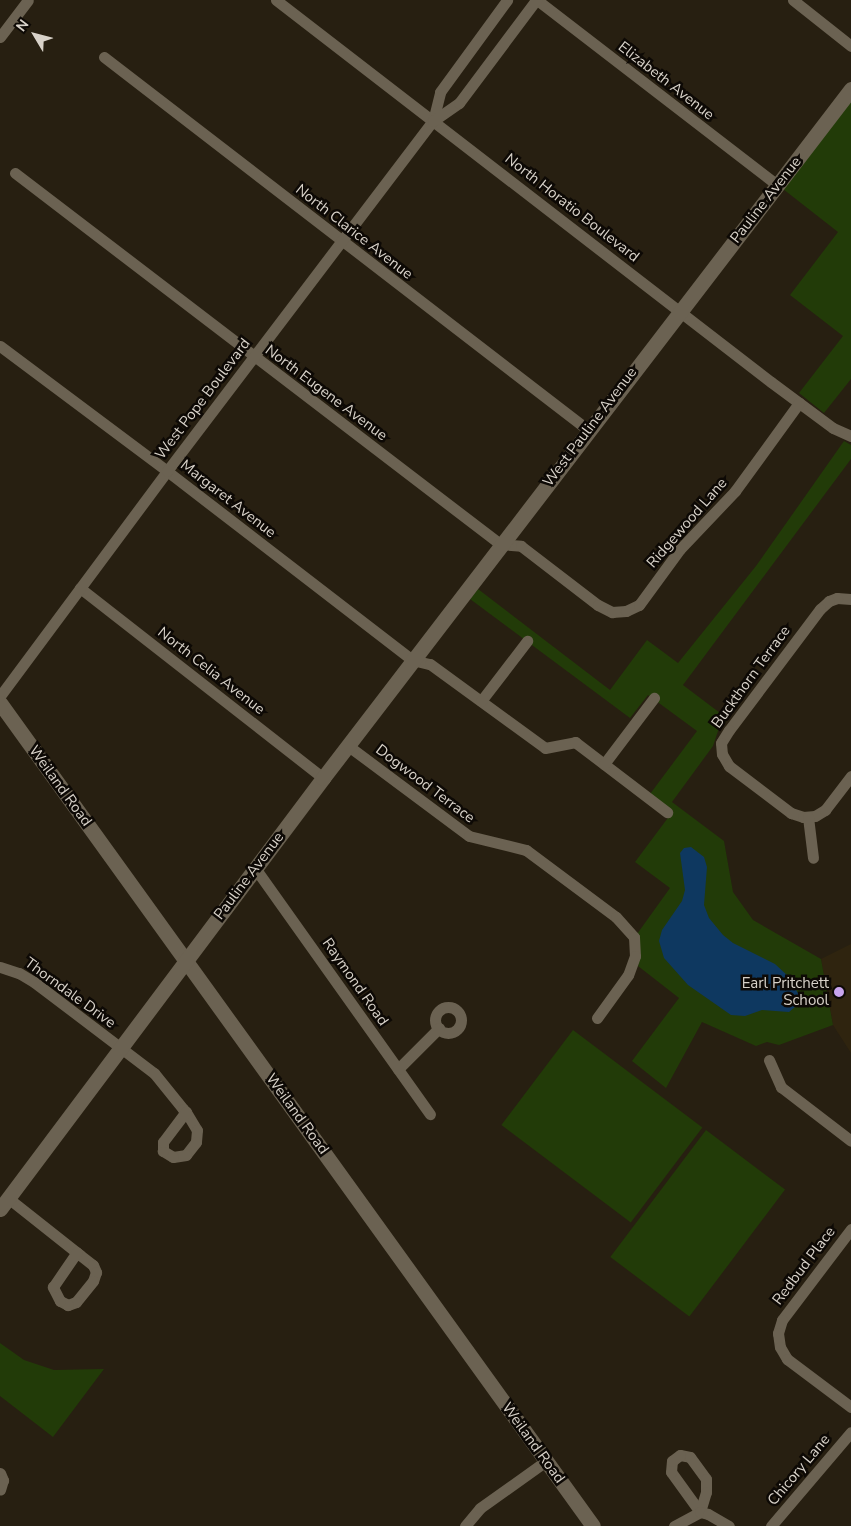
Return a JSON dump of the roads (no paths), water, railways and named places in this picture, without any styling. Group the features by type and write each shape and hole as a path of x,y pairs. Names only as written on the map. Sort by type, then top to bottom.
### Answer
{"street":[{"path":"0,37 28,0"},
{"name":"North Horatio Boulevard","path":"276,0 799,403 833,428 851,436"},
{"name":"West Pope Boulevard","path":"433,121 440,92 507,0"},
{"name":"West Pope Boulevard","path":"0,696 167,471 433,121 459,103 536,0"},
{"name":"Elizabeth Avenue","path":"536,0 777,186"},
{"path":"793,0 851,46"},
{"name":"North Clarice Avenue","path":"104,57 341,242 588,430"},
{"name":"Pauline Avenue","path":"680,310 851,89"},
{"name":"North Eugene Avenue","path":"15,173 500,544"},
{"name":"West Pauline Avenue","path":"500,544 680,310"},
{"name":"Margaret Avenue","path":"0,346 167,471 412,660 430,664 545,748 575,742 667,812"},
{"name":"Ridgewood Lane","path":"500,544 521,546 598,604 612,612 626,612 639,605 680,549 735,491 799,403"},
{"name":"Pauline Avenue","path":"4,1204 184,961 500,544"},
{"name":"North Celia Avenue","path":"80,588 323,778"},
{"name":"Buckthorn Terrace","path":"808,817 791,813 730,766 722,754 721,743 820,609 829,601 837,598 851,599"},
{"path":"480,701 527,641"},
{"path":"604,764 654,698"},
{"name":"Weiland Road","path":"0,703 184,961 593,1526"},
{"name":"Dogwood Terrace","path":"348,745 469,836 526,850 616,917 634,937 635,956 628,975 597,1018"},
{"path":"813,858 808,817 825,810 851,776"},
{"name":"Raymond Road","path":"255,868 430,1114"},
{"name":"Thorndale Drive","path":"0,967 17,972 34,982 154,1073 186,1112"},
{"path":"398,1069 439,1028"},
{"path":"768,1060 780,1087 851,1142"},
{"path":"4,1204 77,1252"},
{"name":"Redbud Place","path":"851,1229 782,1320 778,1333 780,1347 787,1359 851,1407"},
{"name":"Chicory Lane","path":"771,1526 851,1432"},
{"path":"674,1526 700,1512 706,1492 706,1479 690,1457 680,1455 672,1461 671,1472 700,1512 708,1514 729,1526"},
{"path":"465,1526 480,1508 546,1461"},
{"path":"0,1473 3,1480 0,1490"}],"water":[{"path":"691,847 704,857 707,867 704,905 709,918 723,935 733,943 775,964 788,976 799,995 795,1007 789,1012 762,1010 745,1016 731,1015 688,985 664,958 659,941 662,930 682,901 685,890 680,853 684,848"}],"place":[{"name":"Earl Pritchett School","path":"839,992"}]}
